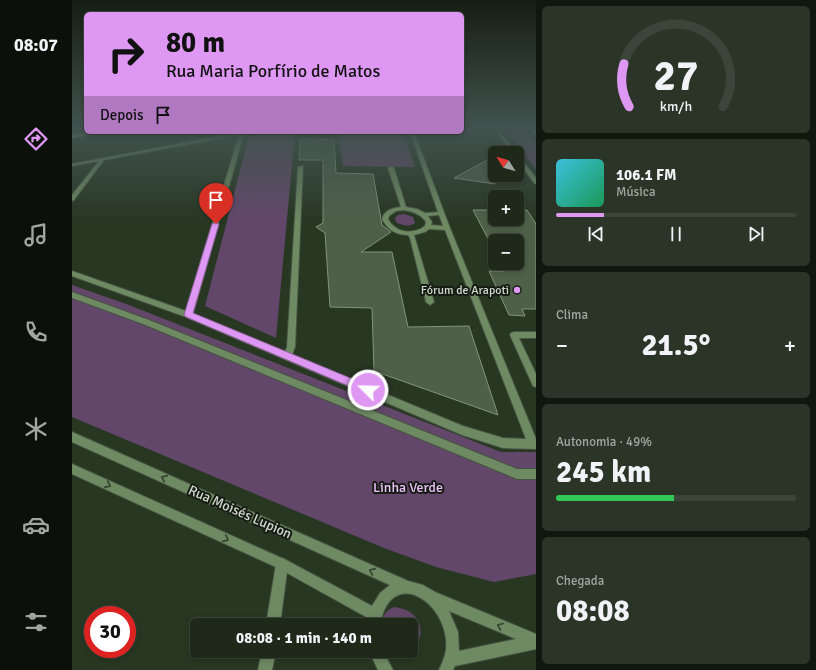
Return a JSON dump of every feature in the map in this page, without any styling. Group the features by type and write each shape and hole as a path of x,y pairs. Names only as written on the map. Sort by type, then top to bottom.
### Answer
{"street":[{"path":"72,165 96,160"},
{"path":"72,199 102,160"},
{"path":"189,315 234,160"},
{"path":"72,273 189,315 462,430 503,443 534,444 447,228 423,160"},
{"path":"524,166 536,182"},
{"path":"287,357 290,348 301,167"},
{"path":"392,168 404,208"},
{"path":"428,226 429,222 424,215 404,208 389,212 385,219 386,223 395,230 410,233 421,232 428,226 447,228"},
{"path":"424,215 442,212"},
{"path":"410,233 413,238 430,302"},
{"path":"72,295 146,322 517,474 536,474"},
{"path":"536,335 514,335 536,383"},
{"name":"Rua Moisés Lupion","path":"72,438 429,596"},
{"path":"72,469 282,564 371,618"},
{"path":"274,618 282,564"},
{"path":"375,618 382,599 393,590 408,587"},
{"path":"429,596 536,641"},
{"path":"429,596 442,609 450,627 453,648 448,665"},
{"path":"448,665 536,641"},
{"path":"265,670 268,658"}],"green space":[{"path":"243,160 292,160 276,338 205,306"},
{"path":"342,160 412,160 415,167 343,166"},
{"path":"529,160 536,160 536,169"},
{"path":"404,214 413,217 415,223 406,226 396,222 395,218 398,215"},
{"name":"Linha Verde","path":"72,285 129,305 501,452 536,452 536,574 494,582 436,567 384,548 72,417"},
{"path":"394,607 408,611 416,618 383,618 388,610"},
{"path":"418,622 420,628 420,638 418,642"}],"building":[{"path":"323,160 335,160 336,173 373,174 382,225 391,232 361,252 392,252 408,327 469,326 498,415 374,371 372,308 330,307 325,233 316,227 323,223"},
{"path":"488,160 488,182 495,182 495,184 454,178"},
{"path":"473,210 488,210 488,226 524,226 524,210 527,210 536,224 536,309 522,309 525,316 509,315 489,271 524,270 524,234 488,234 488,239"}],"place":[{"name":"Fórum de Arapoti","path":"517,290"}],"route":[{"path":"216,224 189,315 368,390"}]}
